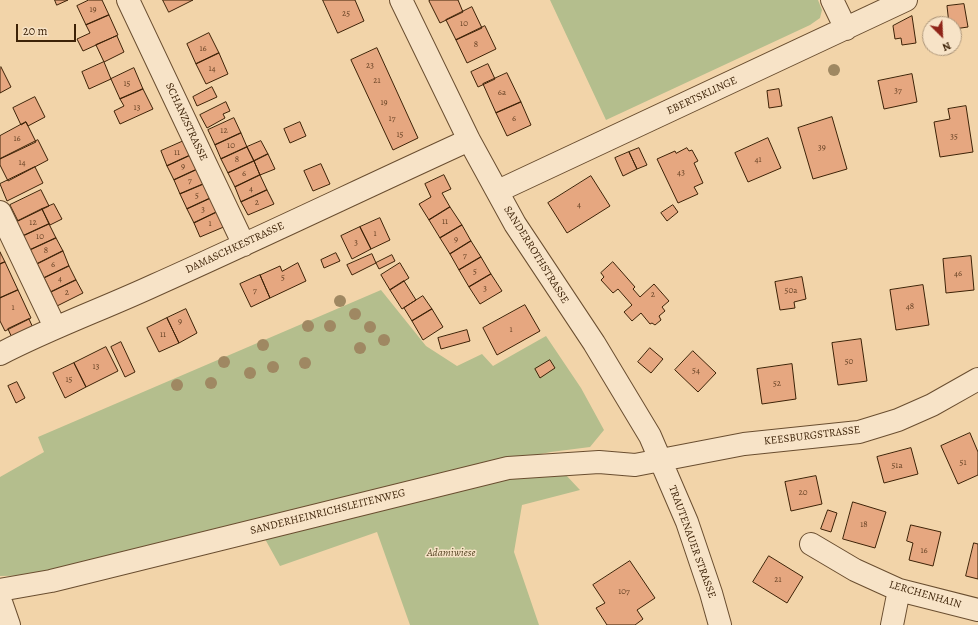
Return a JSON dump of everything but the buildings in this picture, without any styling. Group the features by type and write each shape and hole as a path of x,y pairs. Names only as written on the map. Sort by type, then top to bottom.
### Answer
{"street":[{"name":"SCHANZSTRASSE","path":"128,0 244,245"},
{"name":"SANDERROTHSTRASSE","path":"401,0 469,140 515,224 621,386 650,436 660,461"},
{"path":"832,0 846,29"},
{"name":"EBERTSKLINGE","path":"498,191 906,0"},
{"name":"DAMASCHKESTRASSE","path":"0,354 55,327 153,286 244,245 469,140"},
{"path":"0,212 55,327"},
{"name":"KEESBURGSTRASSE","path":"660,461 744,444 859,432 898,420 932,404 978,379"},
{"name":"SANDERHEINRICHSLEITENWEG","path":"0,590 51,581 508,468 599,462 635,465 660,461"},
{"name":"TRAUTENAUER STRASSE","path":"660,461 686,522 711,593 720,625"},
{"name":"LERCHENHAIN","path":"810,544 856,570 898,590 978,610"},
{"path":"892,625 898,590"},
{"path":"0,599 9,625"}],"green space":[{"path":"550,0 818,0 822,10 820,18 810,25 606,120"},
{"path":"381,290 426,346 457,366 482,354 493,366 546,336 581,388 604,430 590,447 551,452 478,466 51,575 0,576 0,477 44,452 38,437"},
{"name":"Adamiwiese","path":"565,474 580,490 522,505 514,552 539,625 410,625 377,532 280,566 265,539 507,476"}]}
